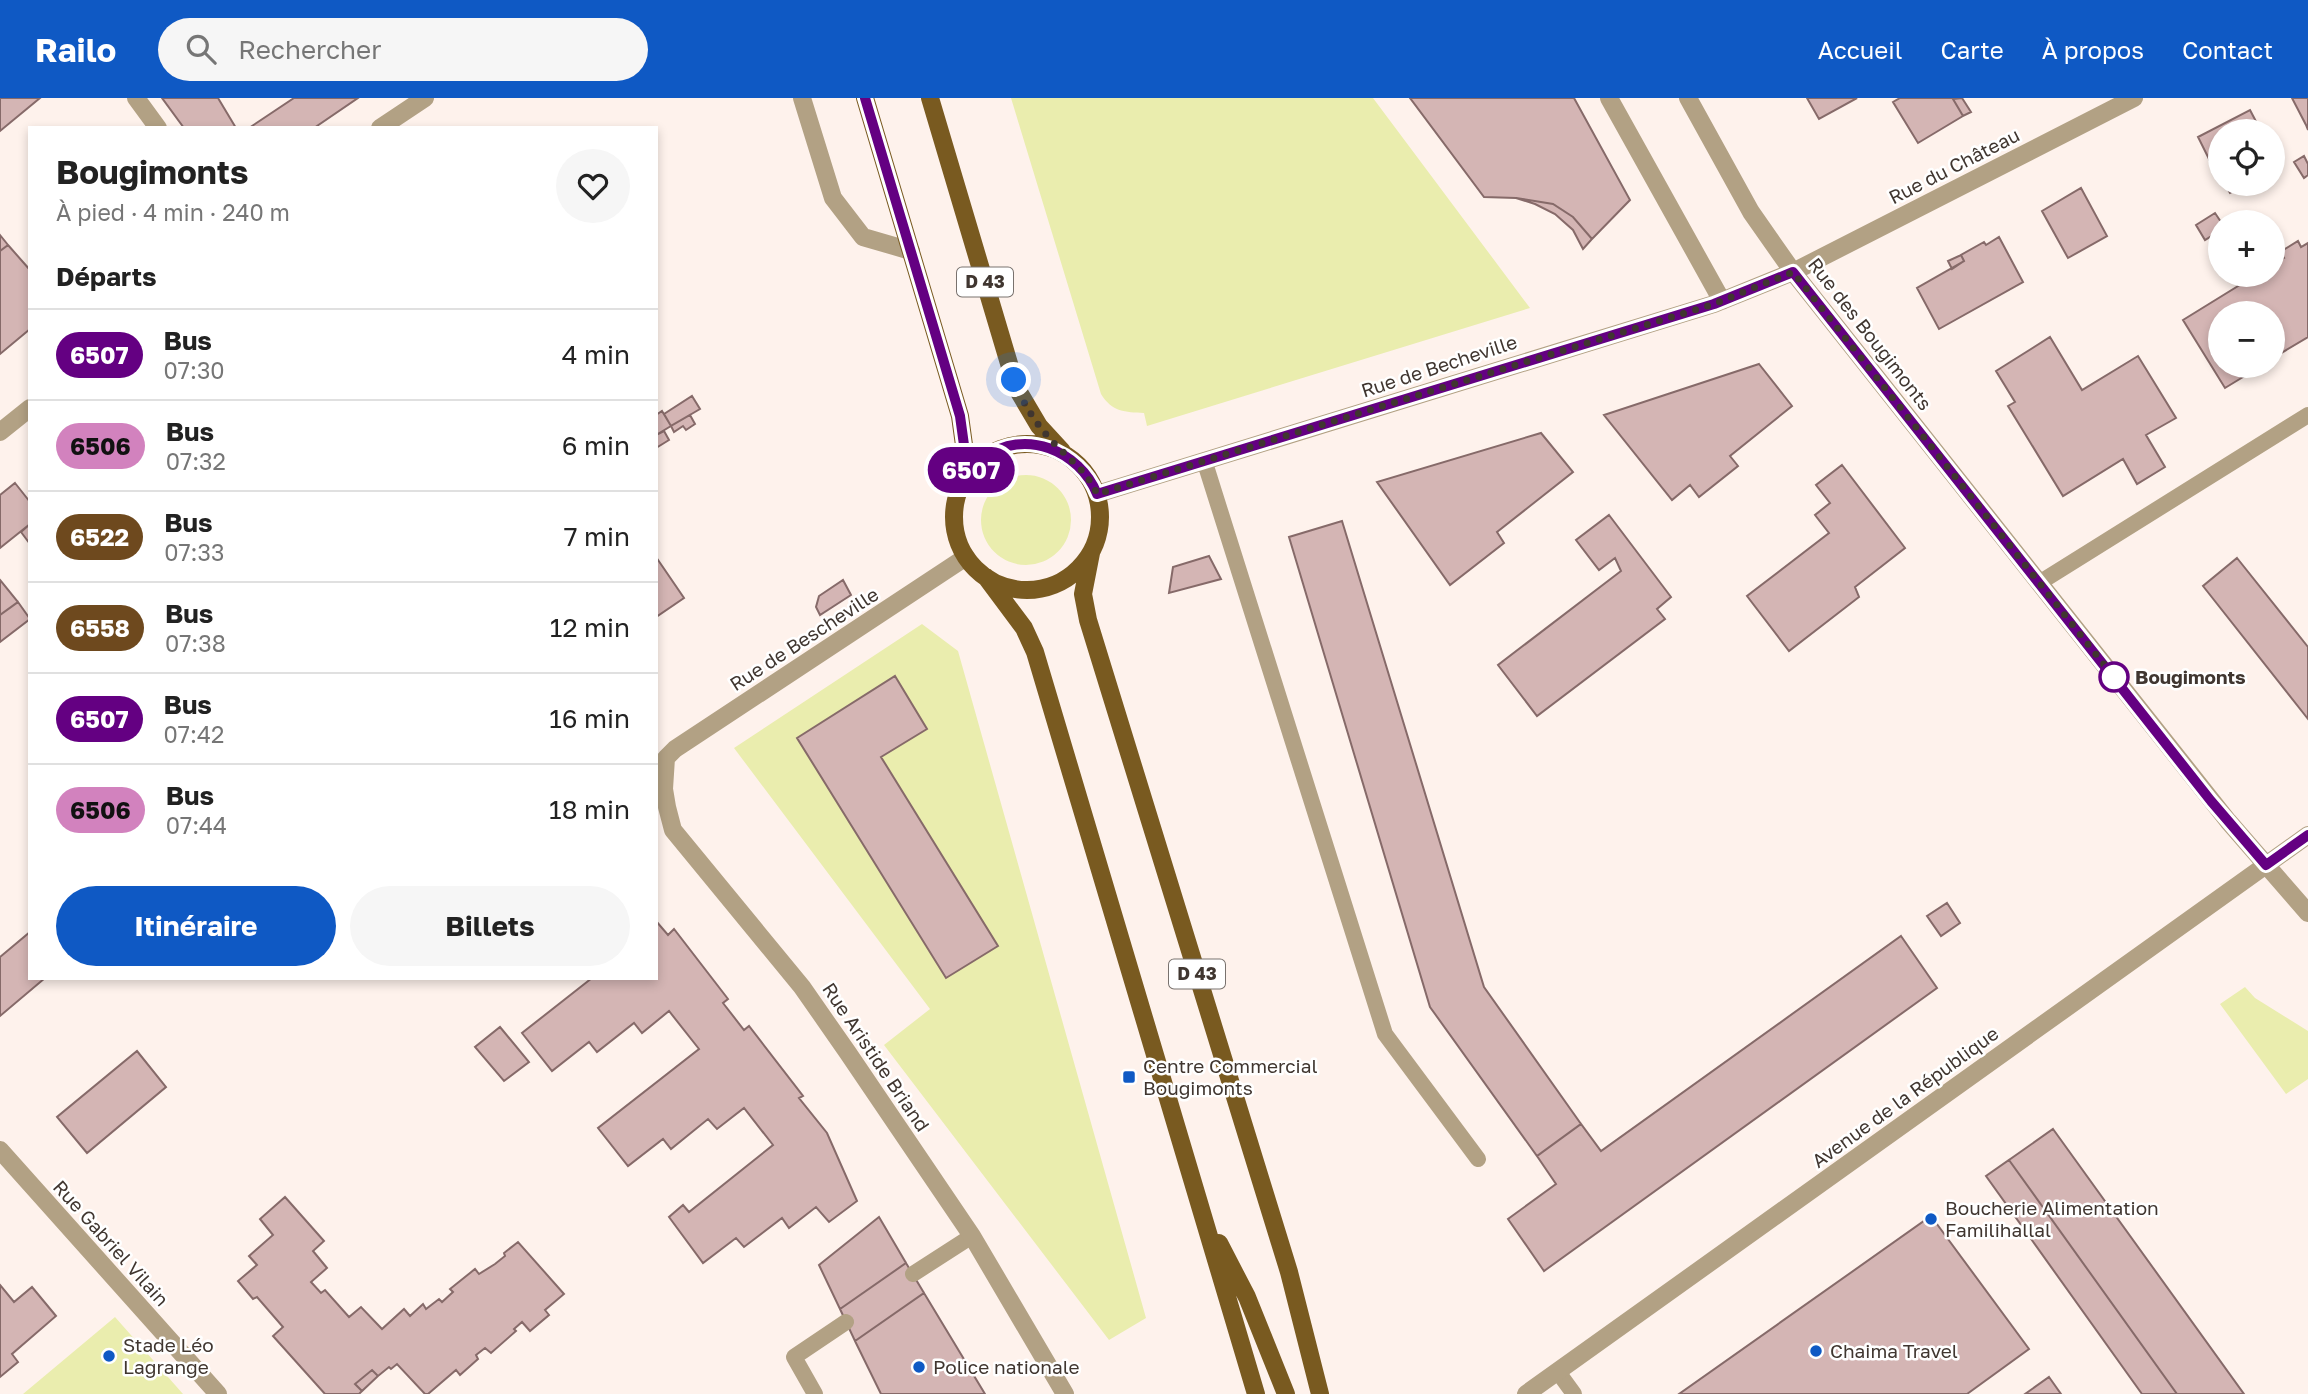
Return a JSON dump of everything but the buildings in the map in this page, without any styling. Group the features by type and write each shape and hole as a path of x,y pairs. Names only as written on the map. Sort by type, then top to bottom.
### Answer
{"main road":[{"path":"865,98 962,424 964,445 960,488 955,507 955,527 966,557 986,577 1024,628 1035,652 1256,1394"},
{"name":"D 43","path":"930,98 1016,387 1040,426 1064,454"},
{"path":"960,488 971,470 986,457 1004,447 1024,444 1045,446 1064,454 1087,475 1097,494 1100,515 1098,534 1091,553 1078,569 1062,581 1043,588 1024,590 1003,586 986,577"},
{"name":"D 43","path":"1091,553 1083,594 1088,620 1289,1272 1321,1394"},
{"path":"1197,1199 1247,1297 1286,1394"}],"street":[{"path":"136,98 157,126"},
{"path":"383,126 425,98"},
{"path":"802,98 833,198 863,237 911,251"},
{"path":"1609,98 1723,301"},
{"name":"Rue des Bougimonts","path":"1688,98 1751,212 1793,272 2219,811 2308,913"},
{"name":"Rue du Château","path":"1793,272 2134,98"},
{"name":"Rue de Becheville","path":"1097,494 1205,463 1723,301 1793,272"},
{"path":"0,432 28,410"},
{"name":"Rue de Bescheville","path":"661,759 966,557"},
{"name":"Rue Aristide Briand","path":"661,759 673,830 802,987 972,1236 1065,1394"},
{"name":"Avenue de la République","path":"1526,1394 2308,835"},
{"name":"Rue Gabriel Vilain","path":"0,1150 218,1394"}],"lane":[{"path":"2039,583 2308,415"},
{"path":"1205,463 1385,1034 1478,1159"},
{"path":"913,1274 972,1236"},
{"path":"815,1394 794,1357 846,1322"},
{"path":"1558,1372 1574,1394"}],"green space":[{"path":"1011,98 1373,98 1530,308 1147,426 1144,413 1114,408 1101,394"},
{"path":"1017,475 1035,475 1051,482 1064,495 1071,511 1071,529 1064,545 1051,558 1035,565 1017,565 1001,558 988,545 981,529 981,511 988,495 1001,482"},
{"path":"922,624 958,651 1146,1318 1109,1340 884,1045 930,1009 734,748"},
{"path":"2245,987 2255,998 2308,1031 2308,1079 2286,1094 2220,1004"},
{"name":"Stade Léo Lagrange","path":"115,1317 183,1394 23,1394"}],"bus line":[{"name":"6507","path":"865,98 960,416 964,445 960,488 971,470 986,457 1004,447 1024,444 1045,446 1073,460 1087,475 1097,494 1205,463 1714,304 1793,272 2211,801 2266,865 2308,835"}],"place":[{"name":"Bougimonts","path":"2114,677"},
{"name":"Centre Commercial Bougimonts","path":"1129,1077"},
{"name":"Boucherie Alimentation Familihallal","path":"1931,1219"},
{"name":"Chaima Travel","path":"1816,1351"},
{"name":"Stade Léo Lagrange","path":"109,1356"},
{"name":"Police nationale","path":"919,1367"}],"route":[{"path":"1014,380 1020,395 1040,426 1087,475 1097,494 1205,463 1714,304 1793,272 2114,677"}]}
